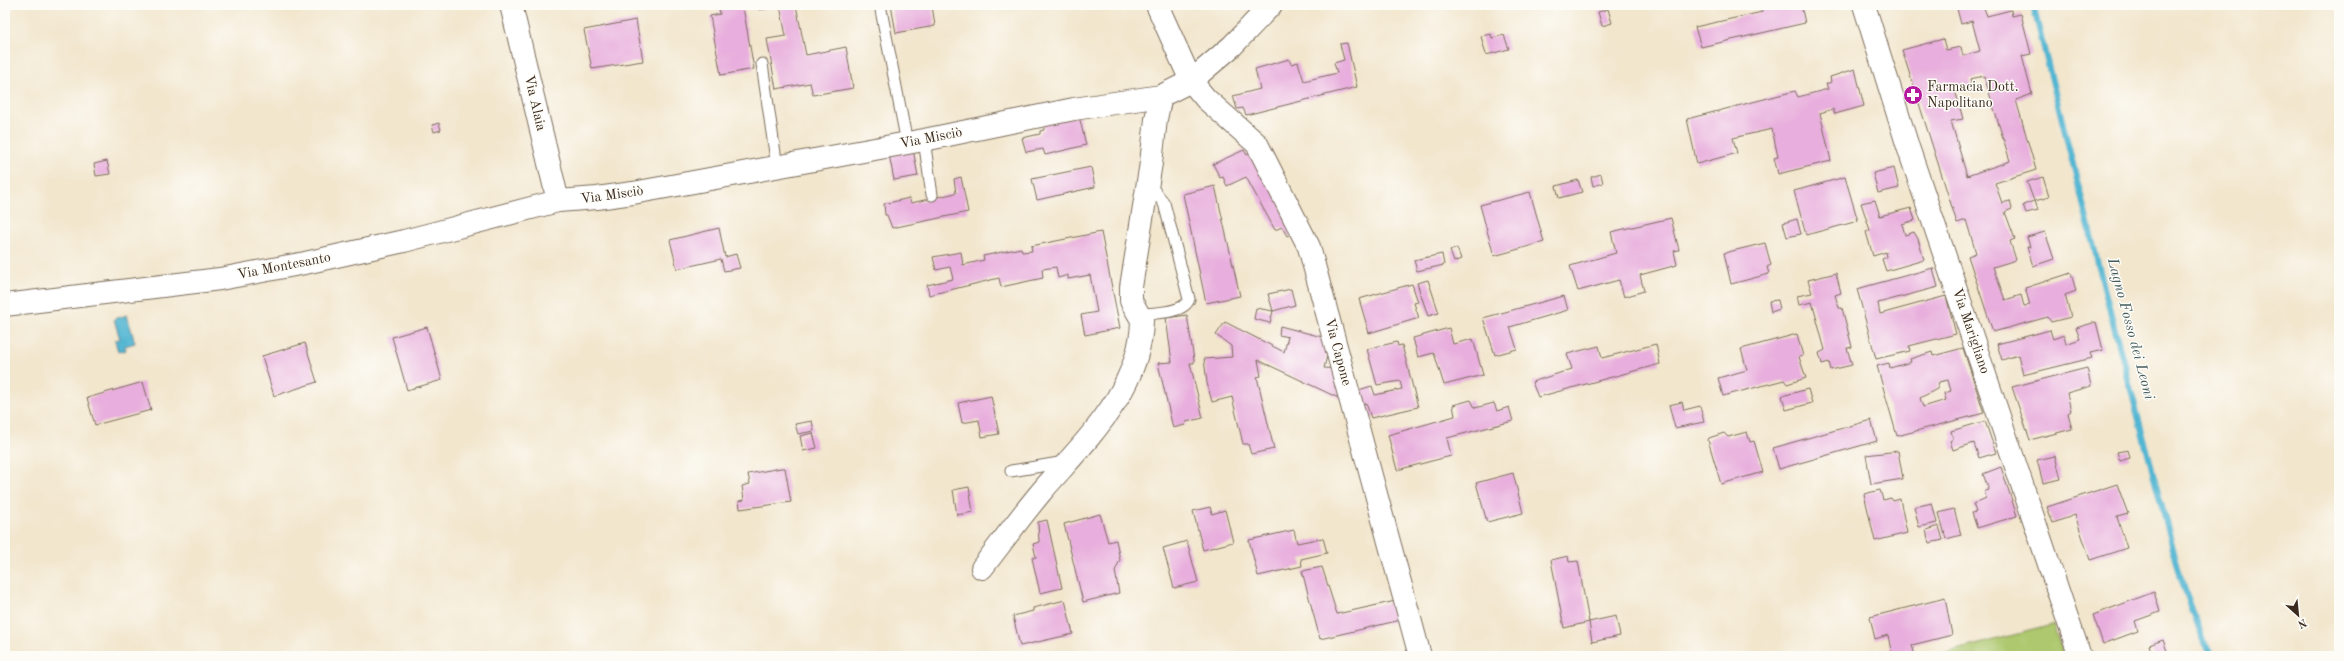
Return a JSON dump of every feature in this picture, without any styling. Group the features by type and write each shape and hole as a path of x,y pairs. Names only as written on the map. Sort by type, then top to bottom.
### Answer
{"street":[{"name":"Via Alaia","path":"511,5 558,201"},
{"name":"Via Capone","path":"1157,5 1191,81 1206,99 1257,144 1309,247 1420,656"},
{"name":"Via Misciò","path":"558,201 598,198 777,167 916,142 1074,108 1161,96 1191,81 1232,46 1271,5"},
{"name":"Via Marigliano","path":"1864,5 1908,147 2080,656"},
{"path":"982,568 1043,491 1111,411 1132,367 1141,329 1139,314 1131,301 1130,287 1148,183 1156,119 1161,96"},
{"name":"Via Montesanto","path":"5,305 220,279 304,263 558,201"}],"lane":[{"path":"880,5 916,142 932,195"},
{"path":"762,64 777,167"},
{"path":"1139,314 1177,309 1184,306 1189,299 1164,203 1148,183"},
{"path":"1011,471 1059,463 1064,468"}],"green space":[{"path":"2052,625 2064,656 1933,656"}],"water":[{"path":"127,315 135,343 125,346 126,350 118,352 115,340 120,339 114,319"}],"building":[{"path":"719,5 743,7 754,69 721,75 710,16 720,14"},
{"path":"758,5 796,5 806,55 846,47 853,88 813,95 810,83 776,89 767,39 786,36 780,6 759,10"},
{"path":"891,5 932,5 935,26 896,33"},
{"path":"1761,5 1801,5 1805,23 1701,47 1695,27 1762,12"},
{"path":"1956,5 1983,5 1987,16 2011,10 2012,16 2021,14 2031,54 2022,56 2032,94 2016,100 2036,170 1995,183 2002,203 2010,201 2012,209 2005,212 2015,239 2010,241 2016,260 1993,267 2005,300 2021,295 2024,306 2030,305 2025,288 2071,273 2076,291 2065,295 2071,317 2051,322 2048,317 1993,332 1968,256 1976,253 1966,220 1957,223 1902,50 1943,39 1946,50 1961,47 1963,56 1980,51 1972,21 1961,24","holes":["1984,76 2010,161 1967,176 1951,121 1963,119 1955,90 1972,86 1970,79"]},
{"path":"1608,9 1612,23 1602,26 1598,12"},
{"path":"636,20 643,61 592,69 584,30"},
{"path":"1491,34 1492,38 1504,35 1509,49 1486,55 1481,36"},
{"path":"1347,43 1357,87 1246,115 1243,108 1237,109 1233,96 1260,89 1255,69 1289,59 1291,64 1298,62 1304,81 1337,73 1334,63 1344,60 1340,44"},
{"path":"1855,69 1864,106 1835,114 1833,109 1820,113 1831,161 1778,174 1774,158 1778,157 1772,129 1733,138 1737,153 1697,164 1687,119 1795,91 1798,97 1828,89 1826,84 1831,82 1830,77"},
{"path":"1079,116 1086,145 1045,155 1043,149 1026,152 1022,138 1040,134 1040,131 1044,130 1043,123"},
{"path":"439,123 441,130 434,132 432,125"},
{"path":"913,149 918,176 894,180 889,154"},
{"path":"1244,150 1247,155 1253,151 1295,232 1287,236 1282,227 1275,230 1246,177 1227,186 1223,177 1220,178 1213,164"},
{"path":"107,161 110,174 96,176 94,164"},
{"path":"1091,167 1095,187 1037,200 1032,179"},
{"path":"1894,168 1899,188 1878,193 1873,173"},
{"path":"1601,174 1603,183 1593,186 1591,177"},
{"path":"961,177 968,212 892,228 887,215 885,215 884,204 909,198 911,203 956,193 954,179"},
{"path":"1845,177 1858,221 1806,235 1794,191"},
{"path":"2043,177 2049,197 2035,201 2038,210 2026,213 2023,205 2034,201 2027,182"},
{"path":"1578,180 1582,192 1559,198 1556,186"},
{"path":"1215,186 1240,296 1206,303 1183,194"},
{"path":"1530,192 1544,242 1494,256 1480,205"},
{"path":"1875,200 1880,216 1911,208 1915,220 1902,224 1905,235 1914,232 1918,239 1924,260 1886,271 1882,259 1887,257 1886,252 1873,256 1866,232 1870,230 1861,203"},
{"path":"1671,218 1679,250 1674,251 1677,265 1640,275 1644,291 1624,297 1619,280 1578,291 1570,266 1616,253 1611,232"},
{"path":"1797,219 1801,234 1787,237 1783,223"},
{"path":"719,228 725,257 736,254 740,268 724,271 721,259 677,269 670,240"},
{"path":"1101,232 1120,328 1085,335 1081,315 1097,312 1090,275 1068,279 1068,275 1058,278 1056,267 1042,269 1043,278 1001,287 999,278 929,295 927,285 953,279 950,267 936,270 933,257 961,252 963,265 984,260 983,256 1021,248 1022,252 1032,251 1031,246"},
{"path":"2045,232 2054,259 2033,266 2027,247 2030,247 2027,237"},
{"path":"1765,243 1771,265 1767,267 1769,274 1731,284 1724,253"},
{"path":"1457,248 1461,259 1454,262 1450,251"},
{"path":"1442,254 1444,265 1417,271 1414,260"},
{"path":"1933,268 1938,287 1878,303 1880,314 1946,296 1956,334 1909,346 1910,351 1876,359 1857,289"},
{"path":"1836,273 1841,293 1835,295 1839,308 1842,308 1852,347 1847,348 1852,365 1831,370 1829,362 1822,364 1819,353 1825,350 1812,302 1799,305 1797,296 1812,293 1808,280"},
{"path":"1428,280 1439,313 1428,316 1417,283"},
{"path":"1412,284 1418,302 1414,303 1419,318 1369,333 1359,299"},
{"path":"1291,289 1295,305 1273,311 1268,294"},
{"path":"1564,296 1568,310 1510,327 1517,349 1495,355 1483,318"},
{"path":"1778,300 1780,309 1771,312 1769,301"},
{"path":"1256,308 1273,311 1270,323 1254,319"},
{"path":"1187,315 1194,360 1194,363 1190,363 1203,418 1186,422 1185,425 1173,428 1158,363 1172,362 1166,318"},
{"path":"1225,322 1284,352 1288,337 1279,335 1280,326 1326,338 1329,348 1324,368 1338,369 1347,402 1258,360 1261,376 1257,377 1274,449 1251,454 1248,444 1243,444 1232,397 1212,402 1207,383 1204,359 1232,357 1231,346 1216,335"},
{"path":"2096,322 2103,350 2090,353 2092,358 2023,375 2018,355 2002,360 1997,344 2050,330 2053,339 2064,335 2066,344 2080,339 2076,328"},
{"path":"427,327 442,380 407,390 392,337"},
{"path":"1449,328 1453,344 1473,339 1483,375 1444,385 1434,353 1418,357 1413,338"},
{"path":"1797,334 1803,356 1799,357 1806,378 1787,384 1784,380 1723,396 1718,378 1747,370 1741,349"},
{"path":"1397,342 1398,346 1402,345 1418,407 1371,418 1366,403 1359,406 1355,391 1372,386 1375,395 1402,389 1400,381 1377,385 1367,349"},
{"path":"305,343 317,382 274,396 262,356"},
{"path":"1656,344 1660,364 1538,397 1532,382 1572,369 1567,354 1599,346 1602,358"},
{"path":"1963,348 1984,413 1897,436 1877,366 1889,363 1890,368 1911,362 1910,359 1932,352 1933,356","holes":["1948,380 1951,391 1944,393 1946,400 1923,407 1920,398 1937,389 1939,382"]},
{"path":"2087,368 2091,386 2067,393 2071,411 2068,413 2072,429 2030,440 2012,387"},
{"path":"143,382 151,410 95,425 87,398"},
{"path":"1808,389 1812,403 1786,410 1782,396"},
{"path":"991,396 999,434 982,437 979,420 962,423 958,403"},
{"path":"1471,400 1475,408 1494,403 1497,411 1509,407 1513,421 1447,438 1451,456 1397,470 1388,435 1455,416 1453,405"},
{"path":"1682,402 1684,410 1700,406 1704,422 1675,428 1669,405"},
{"path":"1871,420 1877,441 1779,469 1773,448"},
{"path":"812,421 814,431 798,434 795,424"},
{"path":"1985,421 1996,453 1979,458 1974,443 1953,450 1950,441 1953,439 1951,431"},
{"path":"1747,432 1750,442 1754,441 1763,472 1721,484 1708,440 1709,438 1724,433 1728,437"},
{"path":"813,433 817,448 803,451 800,436"},
{"path":"2128,450 2130,458 2120,461 2117,452"},
{"path":"1898,451 1903,479 1871,484 1866,455"},
{"path":"2055,456 2061,479 2043,483 2037,460"},
{"path":"2001,467 2017,516 1977,528 1972,513 1976,512 1973,504 1986,498 1985,491 1989,490 1983,474"},
{"path":"785,468 791,502 740,509 739,501 744,500 742,486 750,484 748,474"},
{"path":"1513,473 1523,513 1487,522 1476,483"},
{"path":"2117,484 2128,514 2117,517 2127,548 2090,560 2075,515 2053,523 2047,507"},
{"path":"969,487 973,512 957,515 953,490"},
{"path":"1880,490 1883,500 1891,498 1893,501 1900,499 1907,533 1875,541 1864,494"},
{"path":"1932,503 1937,523 1919,527 1914,507"},
{"path":"1210,507 1212,514 1225,510 1233,542 1203,550 1193,511"},
{"path":"1954,509 1961,535 1946,539 1939,513"},
{"path":"1100,514 1108,542 1116,540 1120,560 1115,571 1119,593 1083,602 1064,524"},
{"path":"1047,520 1062,588 1040,593 1032,558 1036,557 1033,544 1039,542 1038,522"},
{"path":"1939,526 1943,540 1929,543 1926,530"},
{"path":"1294,530 1297,543 1323,538 1327,553 1301,559 1302,566 1258,576 1249,540"},
{"path":"1187,541 1198,582 1174,588 1163,548"},
{"path":"1568,556 1569,562 1578,561 1589,622 1564,628 1551,560"},
{"path":"1322,567 1337,614 1400,600 1405,619 1320,639 1302,571"},
{"path":"2154,592 2160,612 2135,621 2138,631 2103,644 2093,615"},
{"path":"1945,598 1952,635 1912,645 1915,656 1892,656 1888,635 1875,639 1870,617"},
{"path":"1065,600 1073,634 1020,646 1013,616 1033,611 1033,608"},
{"path":"1616,616 1620,636 1592,642 1589,622"},
{"path":"2163,640 2168,654 2153,656 2149,645"},
{"path":"1872,651 1873,656 1852,656 1852,655"}],"waterway":[{"name":"Lagno Fosso dei Leoni","path":"2033,5 2111,315 2182,582 2205,644 2213,656"}],"place":[{"name":"Farmacia Dott. Napolitano","path":"1913,95"}]}
